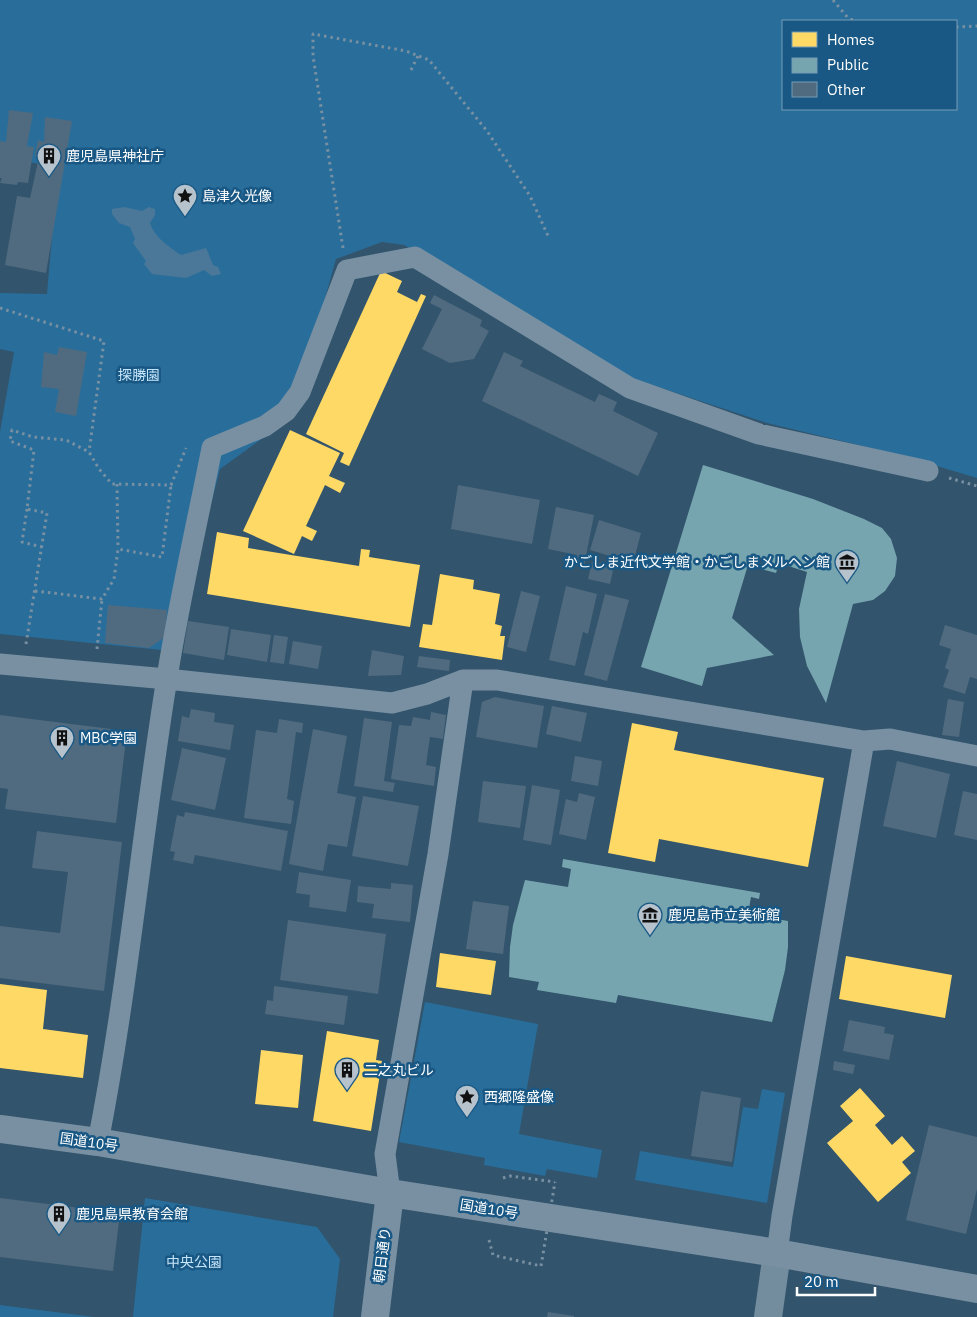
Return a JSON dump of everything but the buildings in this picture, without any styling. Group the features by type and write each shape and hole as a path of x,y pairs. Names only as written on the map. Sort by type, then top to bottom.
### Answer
{"highway":[{"name":"国道10号","path":"0,1130 98,1142 390,1193 777,1253 977,1290"},
{"name":"朝日通り","path":"375,1317 390,1193"}],"street":[{"path":"98,1142 108,1091 167,679 212,448 264,426 286,411 300,392 347,270 414,257 630,388 759,434 928,472"},
{"path":"0,664 167,679 392,703 427,694 463,680 497,680 864,741 890,739 977,756"},
{"path":"390,1193 385,1154 438,854 463,680"},
{"path":"768,1317 782,1216 864,741"}],"path":[{"path":"833,0 848,18 853,20"},
{"path":"957,27 977,26"},
{"path":"347,270 313,56 313,34 406,51 429,60 488,131 530,196 549,238"},
{"path":"411,70 418,56"},
{"path":"0,308 104,342 89,452"},
{"path":"42,547 22,542 34,450 10,441 12,430 33,436 66,440 89,452 99,469 112,484 171,485"},
{"path":"118,549 162,557 171,485 186,448 212,448"},
{"path":"97,652 102,599 114,579 118,549 117,484"},
{"path":"26,509 47,513 26,644"},
{"path":"35,591 102,599"},
{"path":"489,1240 493,1255 541,1266 555,1182 510,1176 503,1178"}],"green space":[{"name":"探勝園","path":"0,0 977,0 977,478 900,455 767,423 634,379 404,245 382,242 336,259 292,417 220,469 207,520 162,650 0,634 0,432 14,352 0,349 0,293 47,294 58,168 25,161 0,141"},
{"path":"425,1002 538,1024 519,1134 602,1150 597,1178 547,1169 545,1176 484,1165 485,1158 399,1142"},
{"path":"762,1089 785,1093 767,1203 635,1180 640,1151 733,1167 743,1107 758,1109"},
{"name":"中央公園","path":"145,1198 317,1227 340,1259 333,1317 133,1317"},
{"path":"0,1305 94,1317 0,1317"}],"shaded area":[{"path":"124,207 142,211 149,207 155,209 155,215 150,223 162,241 181,255 206,248 213,265 218,267 221,274 212,276 204,270 186,278 152,274 144,264 146,261 133,243 135,239 130,227 119,223 112,214 112,209"}],"place":[{"name":"鹿児島県神社庁","path":"49,177"},
{"name":"島津久光像","path":"185,217"},
{"name":"かごしま近代文学館・かごしまメルヘン館","path":"847,583"},
{"name":"MBC学園","path":"62,759"},
{"name":"鹿児島市立美術館","path":"650,936"},
{"name":"二之丸ビル","path":"347,1091"},
{"name":"西郷隆盛像","path":"467,1118"},
{"name":"鹿児島県教育会館","path":"59,1235"}]}
